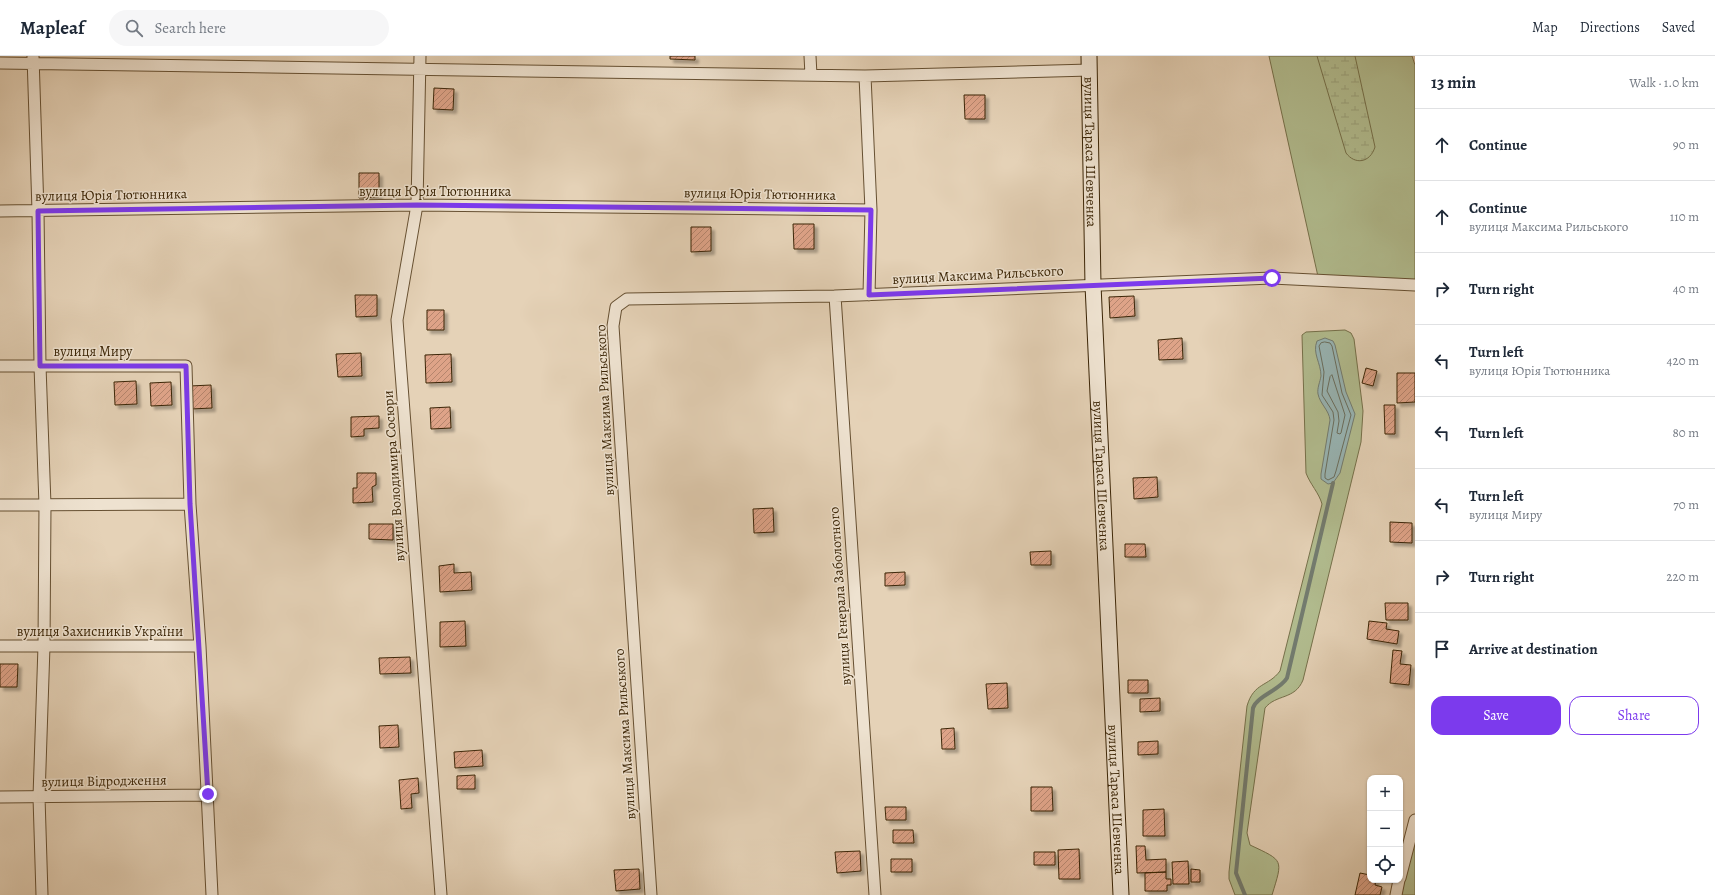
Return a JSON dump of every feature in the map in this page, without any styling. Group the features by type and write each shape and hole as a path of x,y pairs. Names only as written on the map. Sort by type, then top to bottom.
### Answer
{"street":[{"name":"вулиця Володимира Сосюри","path":"420,56 417,205 397,320 441,895"},
{"path":"810,56 811,75"},
{"path":"33,60 38,211 40,366 45,505 44,646 39,797 42,895"},
{"path":"0,63 33,60 420,70 865,76 1089,63"},
{"name":"вулиця Тараса Шевченка","path":"1089,63 1093,285 1121,895"},
{"path":"865,76 871,210 869,295"},
{"name":"вулиця Юрія Тютюнника","path":"0,212 417,205 871,210"},
{"name":"вулиця Максима Рильського","path":"651,895 613,326 616,307 627,299 869,295 1272,278 1415,285"},
{"name":"вулиця Генерала Заболотного","path":"835,296 875,895"},
{"name":"вулиця Миру","path":"0,366 186,366 190,504"},
{"path":"0,505 190,504 200,646 212,895"},
{"name":"вулиця Захисників України","path":"0,646 200,646"},
{"name":"вулиця Відродження","path":"0,797 208,794"},
{"path":"1403,867 1415,820"},
{"path":"1396,895 1399,883"}],"green space":[{"path":"1269,56 1412,56 1415,65 1415,285 1319,281"},
{"path":"1317,56 1355,56 1375,147 1370,156 1366,159 1358,161 1346,153"},
{"path":"1345,330 1351,333 1354,339 1363,411 1361,442 1303,680 1295,691 1274,701 1265,708 1247,833 1250,845 1275,858 1278,862 1278,874 1272,895 1235,895 1229,879 1229,872 1247,706 1253,693 1271,680 1280,671 1322,504 1306,473 1302,335 1306,332"},
{"path":"1415,820 1415,895 1396,895 1399,883 1403,883 1403,867"}],"water":[{"path":"1325,338 1333,341 1335,345 1346,392 1355,414 1340,473 1333,483 1328,484 1321,479 1321,474 1330,420 1318,394 1321,371 1316,354 1317,341"}],"building":[{"path":"670,56 695,56 695,60 670,59"},
{"path":"434,88 454,89 453,110 433,109"},
{"path":"964,95 985,95 985,119 965,119"},
{"path":"359,173 379,173 379,197 359,198"},
{"path":"793,224 814,224 814,249 794,249"},
{"path":"691,227 711,227 711,251 691,252"},
{"path":"355,295 377,295 377,316 356,317"},
{"path":"1134,296 1135,316 1110,318 1109,297"},
{"path":"427,310 444,310 444,330 427,330"},
{"path":"1182,338 1183,359 1159,360 1158,340"},
{"path":"361,353 362,376 338,377 336,354"},
{"path":"451,354 452,382 426,383 425,355"},
{"path":"1366,368 1377,371 1373,386 1362,383"},
{"path":"1397,373 1415,373 1415,402 1397,403"},
{"path":"136,381 137,404 115,405 114,382"},
{"path":"171,382 172,405 151,406 150,383"},
{"path":"211,385 212,408 191,409 190,386"},
{"path":"1384,405 1395,405 1395,434 1385,434"},
{"path":"450,407 451,428 431,429 430,408"},
{"path":"379,416 379,428 364,429 364,436 351,437 351,417"},
{"path":"357,473 376,473 376,485 372,487 373,502 353,503 353,488 357,488"},
{"path":"1157,477 1158,497 1134,499 1133,478"},
{"path":"773,508 774,532 754,533 753,509"},
{"path":"1390,522 1412,523 1412,543 1390,542"},
{"path":"369,524 393,524 393,540 369,539"},
{"path":"1125,544 1145,544 1146,557 1125,557"},
{"path":"1051,551 1051,565 1031,565 1030,552"},
{"path":"454,564 454,573 471,572 472,590 440,592 439,566"},
{"path":"905,572 905,585 885,586 885,573"},
{"path":"1385,603 1408,603 1408,620 1386,620"},
{"path":"465,621 466,646 440,647 440,622"},
{"path":"1369,621 1387,623 1386,629 1399,631 1397,644 1367,639"},
{"path":"1393,650 1402,651 1400,664 1411,665 1409,685 1390,683"},
{"path":"410,657 411,673 380,674 379,658"},
{"path":"0,664 18,664 17,687 0,687"},
{"path":"1128,680 1148,680 1148,693 1128,693"},
{"path":"1007,683 1008,708 988,709 986,684"},
{"path":"1160,698 1160,711 1140,712 1140,699"},
{"path":"398,725 399,747 380,748 379,726"},
{"path":"954,728 955,749 942,749 941,729"},
{"path":"1158,741 1158,754 1138,755 1138,742"},
{"path":"482,750 483,766 455,768 454,752"},
{"path":"475,775 475,789 457,789 457,776"},
{"path":"418,778 419,793 411,794 412,808 401,809 399,780"},
{"path":"1031,787 1052,787 1053,811 1031,811"},
{"path":"885,807 906,807 906,820 886,820"},
{"path":"1164,809 1165,836 1143,836 1143,810"},
{"path":"893,830 913,830 914,843 893,843"},
{"path":"1136,846 1145,846 1146,860 1166,859 1166,872 1137,873"},
{"path":"1079,849 1080,879 1059,879 1058,850"},
{"path":"860,851 861,871 837,873 835,852"},
{"path":"1034,852 1055,852 1055,865 1034,865"},
{"path":"891,859 912,859 912,872 891,872"},
{"path":"1188,861 1189,884 1173,884 1172,862"},
{"path":"639,869 640,889 616,891 614,870"},
{"path":"1191,869 1200,870 1200,882 1191,882"},
{"path":"1166,872 1166,879 1171,879 1171,885 1167,885 1167,891 1145,891 1145,873"},
{"path":"1360,873 1367,874 1367,883 1375,883 1375,885 1382,887 1380,895 1355,895"}],"waterway":[{"path":"1245,895 1236,873 1253,708 1259,700 1279,686 1287,678 1333,483"}],"route":[{"path":"208,794 190,504 186,366 40,366 38,211 417,205 871,210 869,295 1272,278"}]}
